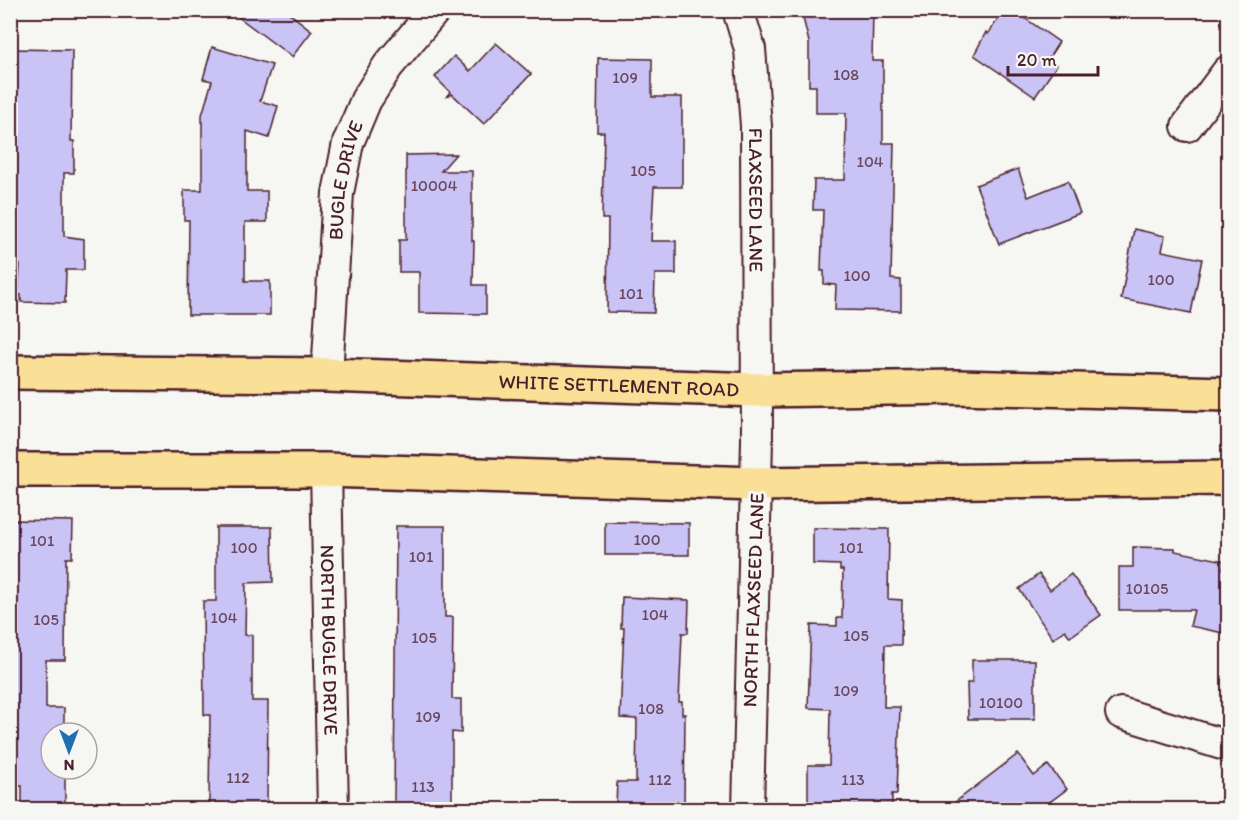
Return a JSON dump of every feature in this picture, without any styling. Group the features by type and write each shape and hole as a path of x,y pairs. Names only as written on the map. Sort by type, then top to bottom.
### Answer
{"main road":[{"name":"WHITE SETTLEMENT ROAD","path":"10,372 327,375 758,390 957,387 1228,394"},
{"path":"10,470 327,470 756,484 1228,478"}],"street":[{"name":"BUGLE DRIVE","path":"327,375 338,193 348,143 366,100 388,66 435,10"},
{"name":"FLAXSEED LANE","path":"738,10 750,49 756,126 758,390"},
{"path":"1187,126 1228,71"},
{"name":"NORTH FLAXSEED LANE","path":"748,810 758,390"},
{"name":"NORTH BUGLE DRIVE","path":"327,470 333,810"},
{"path":"1121,713 1228,746"}],"building":[{"path":"229,10 285,10 312,31 292,57"},
{"path":"801,10 873,10 872,61 883,61 883,143 894,143 891,279 901,280 901,311 835,310 836,285 824,284 824,271 821,271 823,210 813,210 814,180 845,180 846,113 816,113 816,86 809,86 809,42"},
{"path":"1004,10 1013,10 1059,42 1048,59 1057,65 1035,97 974,55 986,32 988,34"},
{"path":"496,43 531,74 484,124 452,94 446,97 450,92 435,77 454,56 470,71"},
{"path":"212,47 272,65 260,101 278,106 269,138 247,131 247,191 267,191 267,222 245,222 245,281 270,281 270,315 188,315 189,220 184,220 184,190 202,190 202,115 212,81 203,79"},
{"path":"10,49 72,50 71,141 74,141 74,173 64,173 64,236 84,239 84,270 66,270 65,303 21,302 21,295 18,295 20,265 10,265 12,113 10,113"},
{"path":"598,58 652,59 652,97 682,97 682,187 654,187 651,241 676,241 676,274 655,274 654,313 607,312 608,219 602,219 604,132 597,132"},
{"path":"456,154 441,171 472,171 473,285 486,285 486,314 419,313 419,272 399,272 399,240 406,240 406,155"},
{"path":"1018,169 1028,197 1068,181 1080,213 999,244 976,185"},
{"path":"1134,229 1165,236 1162,251 1202,259 1191,313 1121,299"},
{"path":"10,520 73,521 72,558 66,558 65,660 46,660 46,708 64,708 64,721 39,721 39,781 65,781 65,810 22,810 22,786 10,786"},
{"path":"605,522 689,523 689,555 605,555"},
{"path":"396,526 445,526 445,617 453,617 452,699 461,699 461,733 452,732 452,806 394,805"},
{"path":"216,527 272,527 273,582 246,583 245,635 252,635 252,701 268,701 267,805 209,804 210,715 204,715 203,601 216,601"},
{"path":"813,528 889,529 888,599 902,600 901,645 885,645 884,707 900,707 897,794 892,794 892,805 808,807 808,765 829,765 830,709 808,708 811,625 837,626 837,618 842,618 843,570 840,570 840,565 813,564"},
{"path":"1133,547 1175,548 1175,551 1225,561 1223,569 1228,570 1228,634 1190,626 1194,610 1119,610 1119,567 1133,567"},
{"path":"1039,574 1050,590 1071,574 1101,615 1070,637 1065,630 1053,639 1019,589"},
{"path":"622,597 689,600 688,633 682,633 679,702 682,702 682,714 685,714 684,807 616,806 617,782 636,782 637,719 620,718 624,628 621,628"},
{"path":"972,660 1035,660 1035,719 968,719 967,683 972,683"},
{"path":"1018,754 1034,776 1048,765 1067,789 1039,810 945,810"}]}
